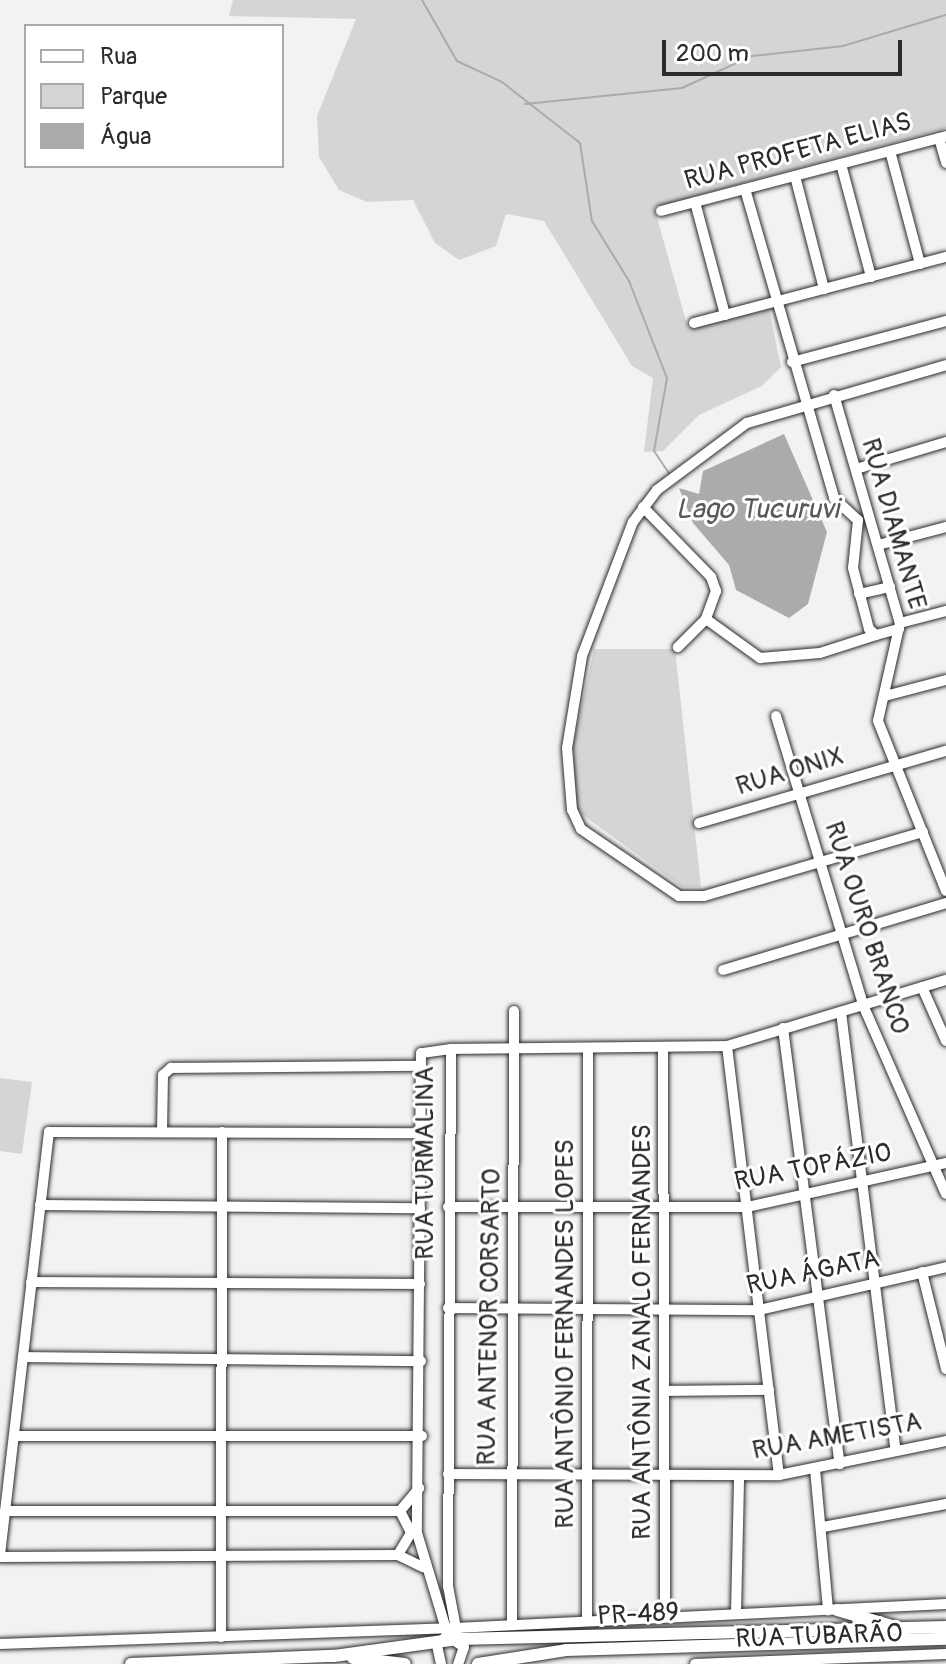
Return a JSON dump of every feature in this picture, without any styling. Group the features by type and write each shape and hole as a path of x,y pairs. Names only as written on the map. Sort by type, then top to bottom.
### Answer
{"main road":[{"path":"833,1610 899,1628"},
{"name":"PR-489","path":"334,1656 450,1633 946,1627"},
{"name":"PR-489","path":"478,1664 566,1650 946,1639"},
{"name":"PR-489","path":"131,1664 334,1656 405,1664"}],"street":[{"name":"RUA PROFETA ELIAS","path":"661,211 943,137"},
{"path":"943,137 946,163"},
{"path":"890,151 920,264"},
{"path":"841,164 871,277"},
{"path":"795,176 824,289"},
{"path":"745,189 792,362 834,498 858,520 853,568 859,594 876,635"},
{"path":"695,202 725,315"},
{"path":"694,323 946,257"},
{"path":"792,362 946,321"},
{"path":"923,832 704,896 679,896 658,885 581,829 572,810 567,748 575,680 643,507 671,475 731,430 804,403 946,365"},
{"name":"RUA DIAMANTE","path":"834,395 900,626 878,721 893,764 942,872 946,891"},
{"path":"856,469 946,442"},
{"path":"643,507 711,577 716,591 706,619 678,647"},
{"path":"878,545 946,527"},
{"path":"859,594 890,587"},
{"path":"706,619 760,658 820,653 946,611"},
{"path":"885,696 946,680"},
{"name":"RUA OURO BRANCO","path":"776,716 863,1005 946,1194"},
{"name":"RUA ONIX","path":"699,823 798,791 946,751"},
{"path":"723,970 946,903"},
{"name":"RUA TURMALINA","path":"450,1633 448,1207 451,1049 727,1046 946,980"},
{"path":"922,987 946,1041"},
{"name":"RUA ANTENOR CORSARTO","path":"512,1624 510,1475 514,1011"},
{"path":"841,1012 896,1451"},
{"path":"783,1028 840,1464"},
{"path":"727,1046 779,1475"},
{"name":"RUA ANTÔNIA ZANALO FERNANDES","path":"663,1047 665,1617"},
{"path":"451,1049 423,1048 421,1066 421,1486 423,1567 450,1633 464,1655 458,1664"},
{"name":"RUA ANTÔNIO FERNANDES LOPES","path":"587,1620 588,1048"},
{"path":"162,1132 163,1075 171,1068 421,1066"},
{"path":"421,1133 49,1132 0,1556 398,1555 423,1567"},
{"path":"221,1637 222,1132"},
{"name":"RUA TOPÁZIO","path":"448,1207 747,1207 946,1163"},
{"path":"40,1205 420,1208"},
{"name":"RUA ÁGATA","path":"448,1308 759,1310 946,1267"},
{"path":"922,1272 946,1369"},
{"path":"31,1282 420,1284"},
{"path":"23,1357 421,1361"},
{"path":"665,1391 769,1390"},
{"path":"14,1436 422,1436"},
{"name":"RUA AMETISTA","path":"448,1474 779,1475 946,1441"},
{"path":"815,1469 833,1610"},
{"path":"736,1613 739,1476"},
{"path":"5,1511 400,1511 421,1486"},
{"path":"823,1527 946,1504"},
{"path":"398,1555 411,1533 400,1511"},
{"path":"0,1644 450,1633 512,1624 946,1604"},
{"path":"441,1664 450,1633"},
{"name":"RUA TUBARÃO","path":"695,1664 812,1662 946,1654"}],"green space":[{"path":"233,0 946,0 946,128 654,207 688,328 769,309 781,367 762,386 699,415 663,451 644,452 653,378 632,366 544,221 506,214 496,246 459,260 435,243 413,200 367,202 339,190 319,157 317,116 356,19 229,16"},
{"path":"594,649 675,649 701,887 682,887 576,810 573,745"},
{"path":"0,1078 32,1082 22,1154 0,1151"}],"water":[{"name":"Lago Tucuruvi","path":"784,434 827,532 808,604 789,618 736,590 729,565 693,523 679,488 699,494 703,471"}],"waterway":[{"path":"422,0 457,61 502,82 580,143 592,221 629,281 667,378 654,451 670,475"},
{"path":"525,104 682,88 752,56 843,46 946,15"}]}
